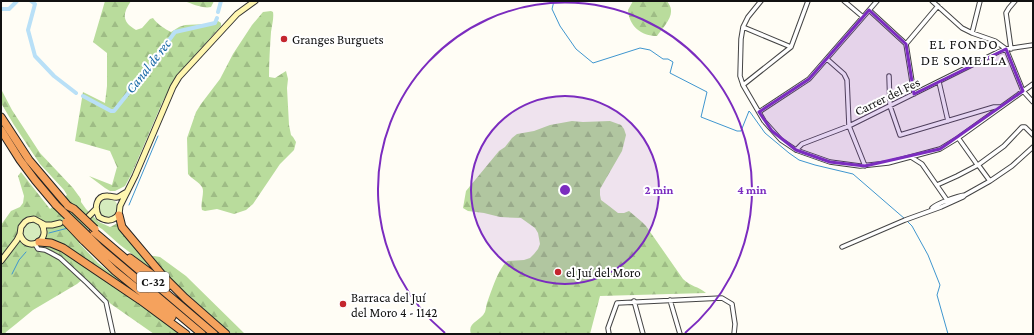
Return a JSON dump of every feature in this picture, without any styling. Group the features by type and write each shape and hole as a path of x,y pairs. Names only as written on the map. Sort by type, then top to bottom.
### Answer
{"highway":[{"name":"C-32","path":"1,117 29,160 68,206 100,248 202,334"},
{"name":"C-32","path":"1,130 20,160 54,205 90,234 106,243 214,334"},
{"path":"119,215 122,227 164,277 185,298 226,334"},
{"path":"90,234 123,252 185,298"},
{"path":"90,234 115,271 173,318 190,334"},
{"path":"37,243 50,243 63,248 140,300 186,334"}],"street":[{"path":"126,192 118,196 108,196 100,199 96,204 98,216 103,220 108,221 113,220 119,215 120,206 126,192 130,187 173,87 179,77 237,14 255,1"},
{"path":"761,1 748,17 743,27 740,60 740,76 743,86 760,112 764,121 781,140 796,150 830,162 865,166 888,163 940,149 958,138 1033,84"},
{"path":"743,86 791,47 808,1"},
{"path":"844,1 863,17"},
{"path":"760,112 809,79 877,1"},
{"path":"932,1 962,28 995,41 1006,50 1023,91 1033,102"},
{"path":"972,33 980,1"},
{"path":"1011,49 1006,13 1015,1"},
{"path":"906,44 938,6"},
{"path":"869,10 906,44 914,94"},
{"path":"743,27 791,47"},
{"name":"Carrer del Fes","path":"796,150 802,144 849,126 998,52 1033,45"},
{"path":"826,59 844,74 847,80 849,126 865,166"},
{"path":"889,76 890,106 900,135 994,107 1001,107"},
{"path":"939,82 948,121"},
{"path":"937,185 978,165 1004,146 1022,127 1025,127 1033,135"},
{"path":"959,139 990,182"},
{"path":"842,247 930,210 936,205 949,202 965,195 990,182 1012,166 1031,148 1033,143"},
{"path":"922,155 922,164"},
{"path":"911,157 922,164 949,202"},
{"path":"113,197 118,201 120,206"},
{"path":"96,209 88,217 98,216"},
{"path":"1,261 20,234 21,227 28,220 37,220 46,225 60,223"},
{"path":"12,247 19,243 25,242 32,244 37,243 42,239 44,231 41,223"},
{"path":"44,231 52,225"},
{"path":"20,234 25,242"},
{"path":"37,243 38,249 45,250 60,258 106,302 113,334"},
{"path":"609,334 608,328 618,303 634,301 722,298 732,304 735,324 734,334"},
{"path":"670,300 680,334"},
{"path":"634,301 643,334"}],"highlighted area":[{"path":"869,10 906,44 914,94 1006,49 1023,91 940,149 865,166 830,162 796,150 772,131 759,112 809,79"}],"green space":[{"path":"105,1 131,1 126,10 125,17 128,24 136,30 142,28 150,19 153,18 171,32 185,25 207,24 218,21 221,23 221,26 177,75 162,103 132,173 125,186 115,191 110,191 89,176 112,185 117,167 110,151 75,141 83,92 105,103 107,86 107,53 93,42"},
{"path":"184,1 214,1 211,7 205,7"},
{"path":"633,1 667,1 671,9 670,17 657,36 651,36 641,32 633,25 628,10"},
{"path":"263,12 273,12 273,17 269,77 275,78 286,71 288,79 289,125 291,135 296,142 294,150 280,164 253,204 246,210 234,214 217,209 202,210 203,189 188,174 187,138 196,112 220,79 233,54 252,25"},
{"path":"1,89 12,110 40,153 73,188 86,209 99,222 110,227 118,223 142,254 160,257 186,276 245,334 232,334 183,290 157,273 97,226 91,227 87,230 79,243 98,263 180,334 154,334 111,304 84,278 77,284 33,310 5,334 1,334 1,225 11,211 20,207 23,203 24,196 18,176 21,172 50,209 67,195 40,164 14,125 1,103"},
{"path":"572,121 610,121 621,125 626,135 622,151 600,189 601,200 618,213 629,211 642,222 683,279 706,293 600,296 590,334 471,334 470,330 472,324 485,312 495,281 503,265 507,261 524,260 530,258 538,249 540,244 538,233 535,228 521,218 500,217 468,211 463,208 466,191 499,151 505,147 517,134"},
{"path":"108,198 115,201 118,208 115,215 108,218 101,215 98,208 101,201"},
{"path":"32,223 36,224 40,228 40,236 36,240 32,241 28,240 24,236 23,232 24,228 28,224"}],"waterway":[{"name":"Canal de rec","path":"1,9 9,9 17,1"},
{"name":"Canal de rec","path":"31,1 35,4 28,30 35,56 54,76 76,93"},
{"name":"Canal de rec","path":"218,12 221,1"},
{"path":"554,1 552,9 560,26 576,49 593,63 640,48 650,50 663,59 668,59 673,62 670,73 707,92 701,117 737,131 741,131 749,111 765,133 799,160 853,174 905,219"},
{"name":"Canal de rec","path":"83,96 111,111 114,111 175,32 215,23 217,18"},
{"path":"129,205 158,136"},
{"path":"907,221 912,226 928,255 940,285 937,295 948,334"},
{"path":"49,233 68,228"},
{"path":"12,274 19,260 26,252"}],"place":[{"name":"Granges Burguets","path":"284,39"},
{"name":"el Juí del Moro","path":"558,272"},
{"name":"Barraca del Juí del Moro 4 - 1142","path":"343,304"}],"district":[{"name":"EL FONDO DE SOMELLA","path":"964,52"}]}
